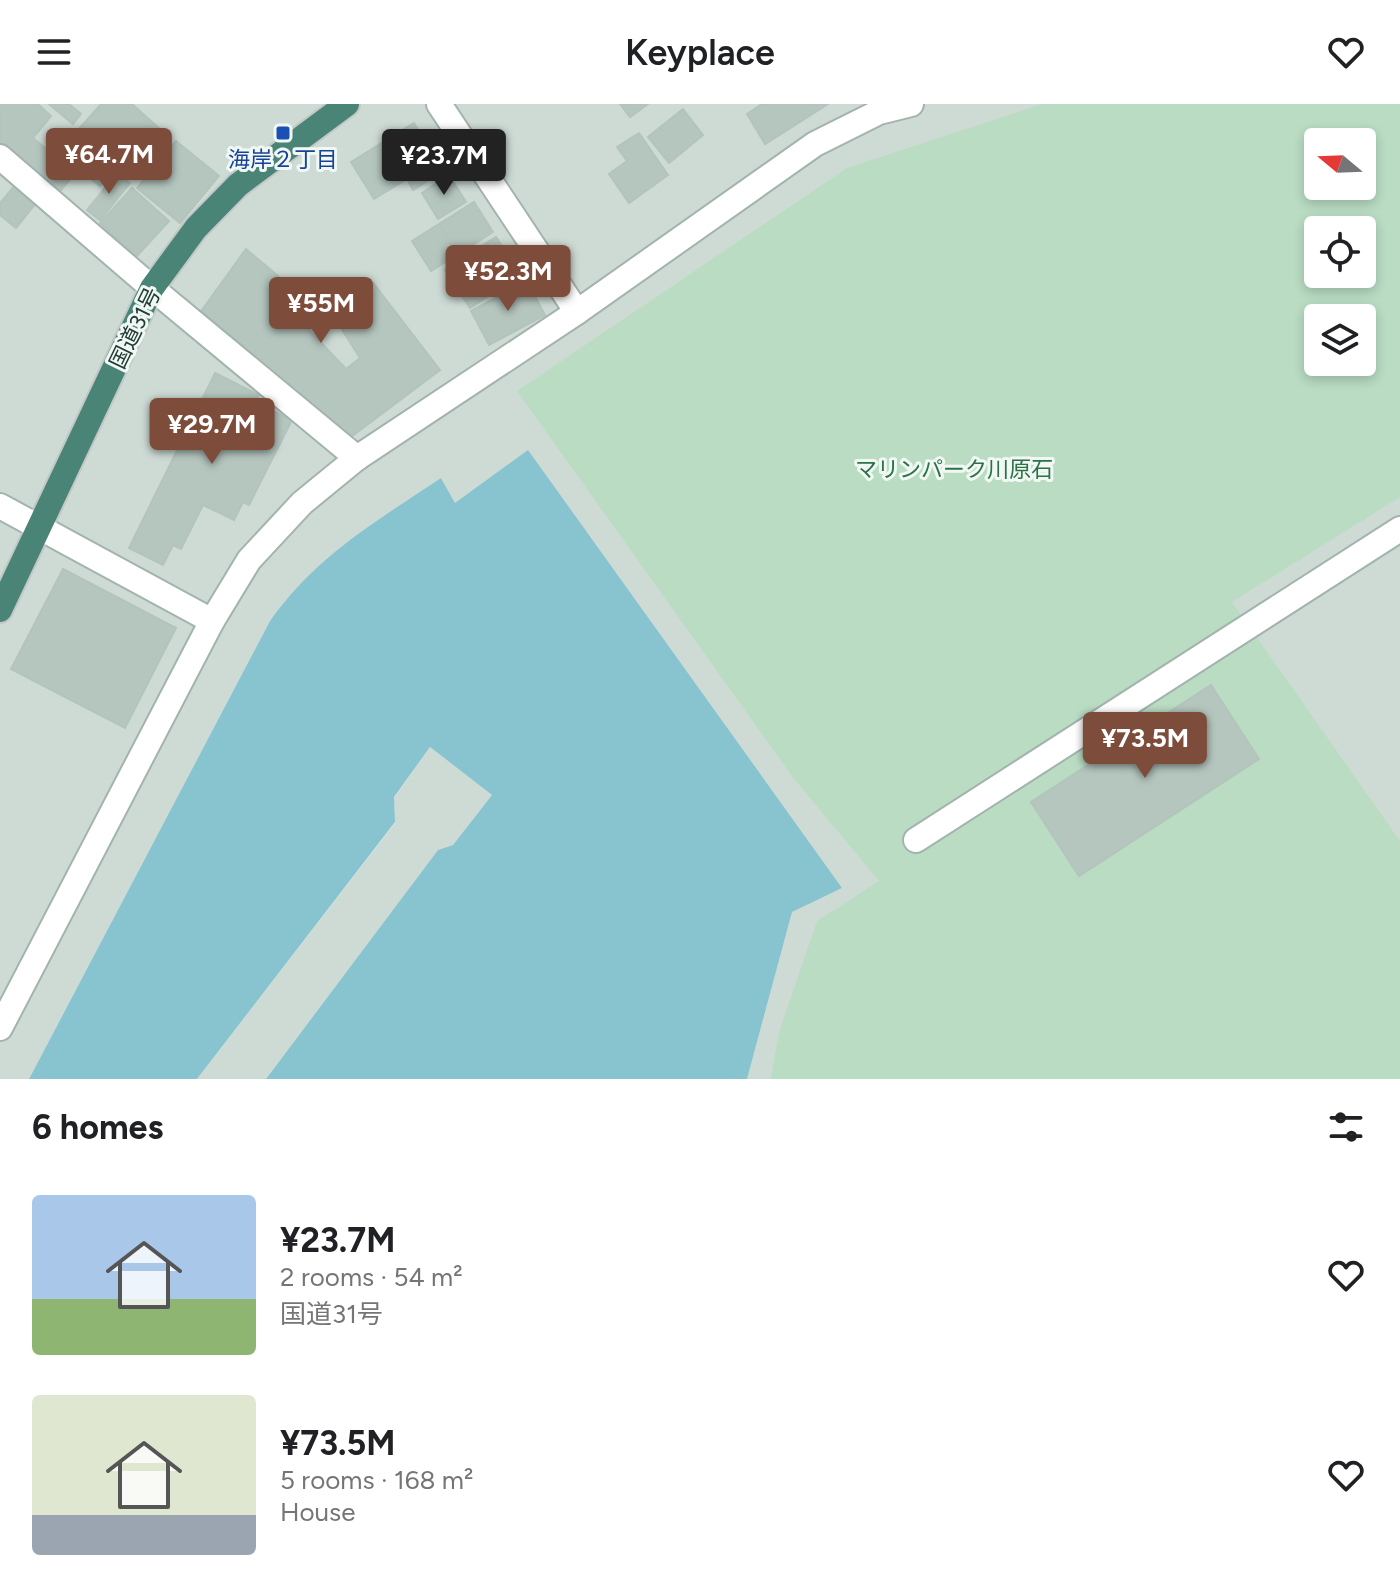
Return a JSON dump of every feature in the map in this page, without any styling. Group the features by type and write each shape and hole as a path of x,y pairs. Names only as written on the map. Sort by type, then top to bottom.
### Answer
{"highway":[{"name":"国道31号","path":"0,610 42,528 152,288 196,228 238,185 347,104"}],"street":[{"path":"439,104 577,312"},
{"path":"0,1028 212,621 249,560 302,503 357,458 577,312 815,144 879,112 911,104"},
{"path":"0,157 357,458"},
{"path":"0,506 212,621"},
{"path":"916,840 1400,529"}],"shaded area":[{"path":"0,104 1400,104 1400,1079 747,1079 792,911 842,888 455,503 441,478 270,621 29,1079 0,1079"},
{"path":"430,747 492,795 453,845 438,850 266,1079 197,1079 395,823 394,798"}],"green space":[{"name":"マリンパーク川原石","path":"1042,104 1400,104 1400,497 1232,602 1400,841 1400,1079 771,1079 779,1032 817,921 879,881 794,779 517,391 847,168"}],"water":[{"path":"528,450 842,888 792,912 747,1079 266,1079 438,850 453,845 492,795 430,747 394,797 395,822 197,1079 29,1079 270,621 288,598 348,542 441,478 455,503"}],"building":[{"path":"0,104 38,104 51,116 33,138 75,173 57,195 0,146"},
{"path":"49,104 69,104 81,114 73,124"},
{"path":"101,104 132,104 170,138 139,174 121,158 116,164 78,130"},
{"path":"620,104 648,104 630,117"},
{"path":"762,104 828,104 765,144 747,114"},
{"path":"683,109 703,135 669,163 648,137"},
{"path":"414,123 443,171 413,190 407,179 374,199 351,162"},
{"path":"639,133 668,175 629,203 609,174 627,161 617,147"},
{"path":"176,141 219,176 180,223 137,188"},
{"path":"93,152 113,168 100,186 79,170"},
{"path":"118,172 130,183 100,220 87,210"},
{"path":"449,175 466,202 438,219 422,193"},
{"path":"16,184 37,202 16,228 0,215 0,203"},
{"path":"132,188 169,221 136,257 100,223"},
{"path":"474,202 493,232 458,254 439,224"},
{"path":"439,224 458,254 431,271 412,241"},
{"path":"496,237 521,275 470,308 445,270"},
{"path":"246,249 321,312 309,330 346,369 360,358 329,309 370,279 440,370 347,440 199,314"},
{"path":"527,281 545,315 489,345 471,311"},
{"path":"215,373 259,395 255,402 292,420 249,505 243,502 234,520 203,505 181,549 173,545 163,565 129,548"},
{"path":"63,569 176,628 125,728 11,669"},
{"path":"1211,685 1259,759 1079,876 1031,802"}],"place":[{"name":"海岸２丁目","path":"283,133"}]}
